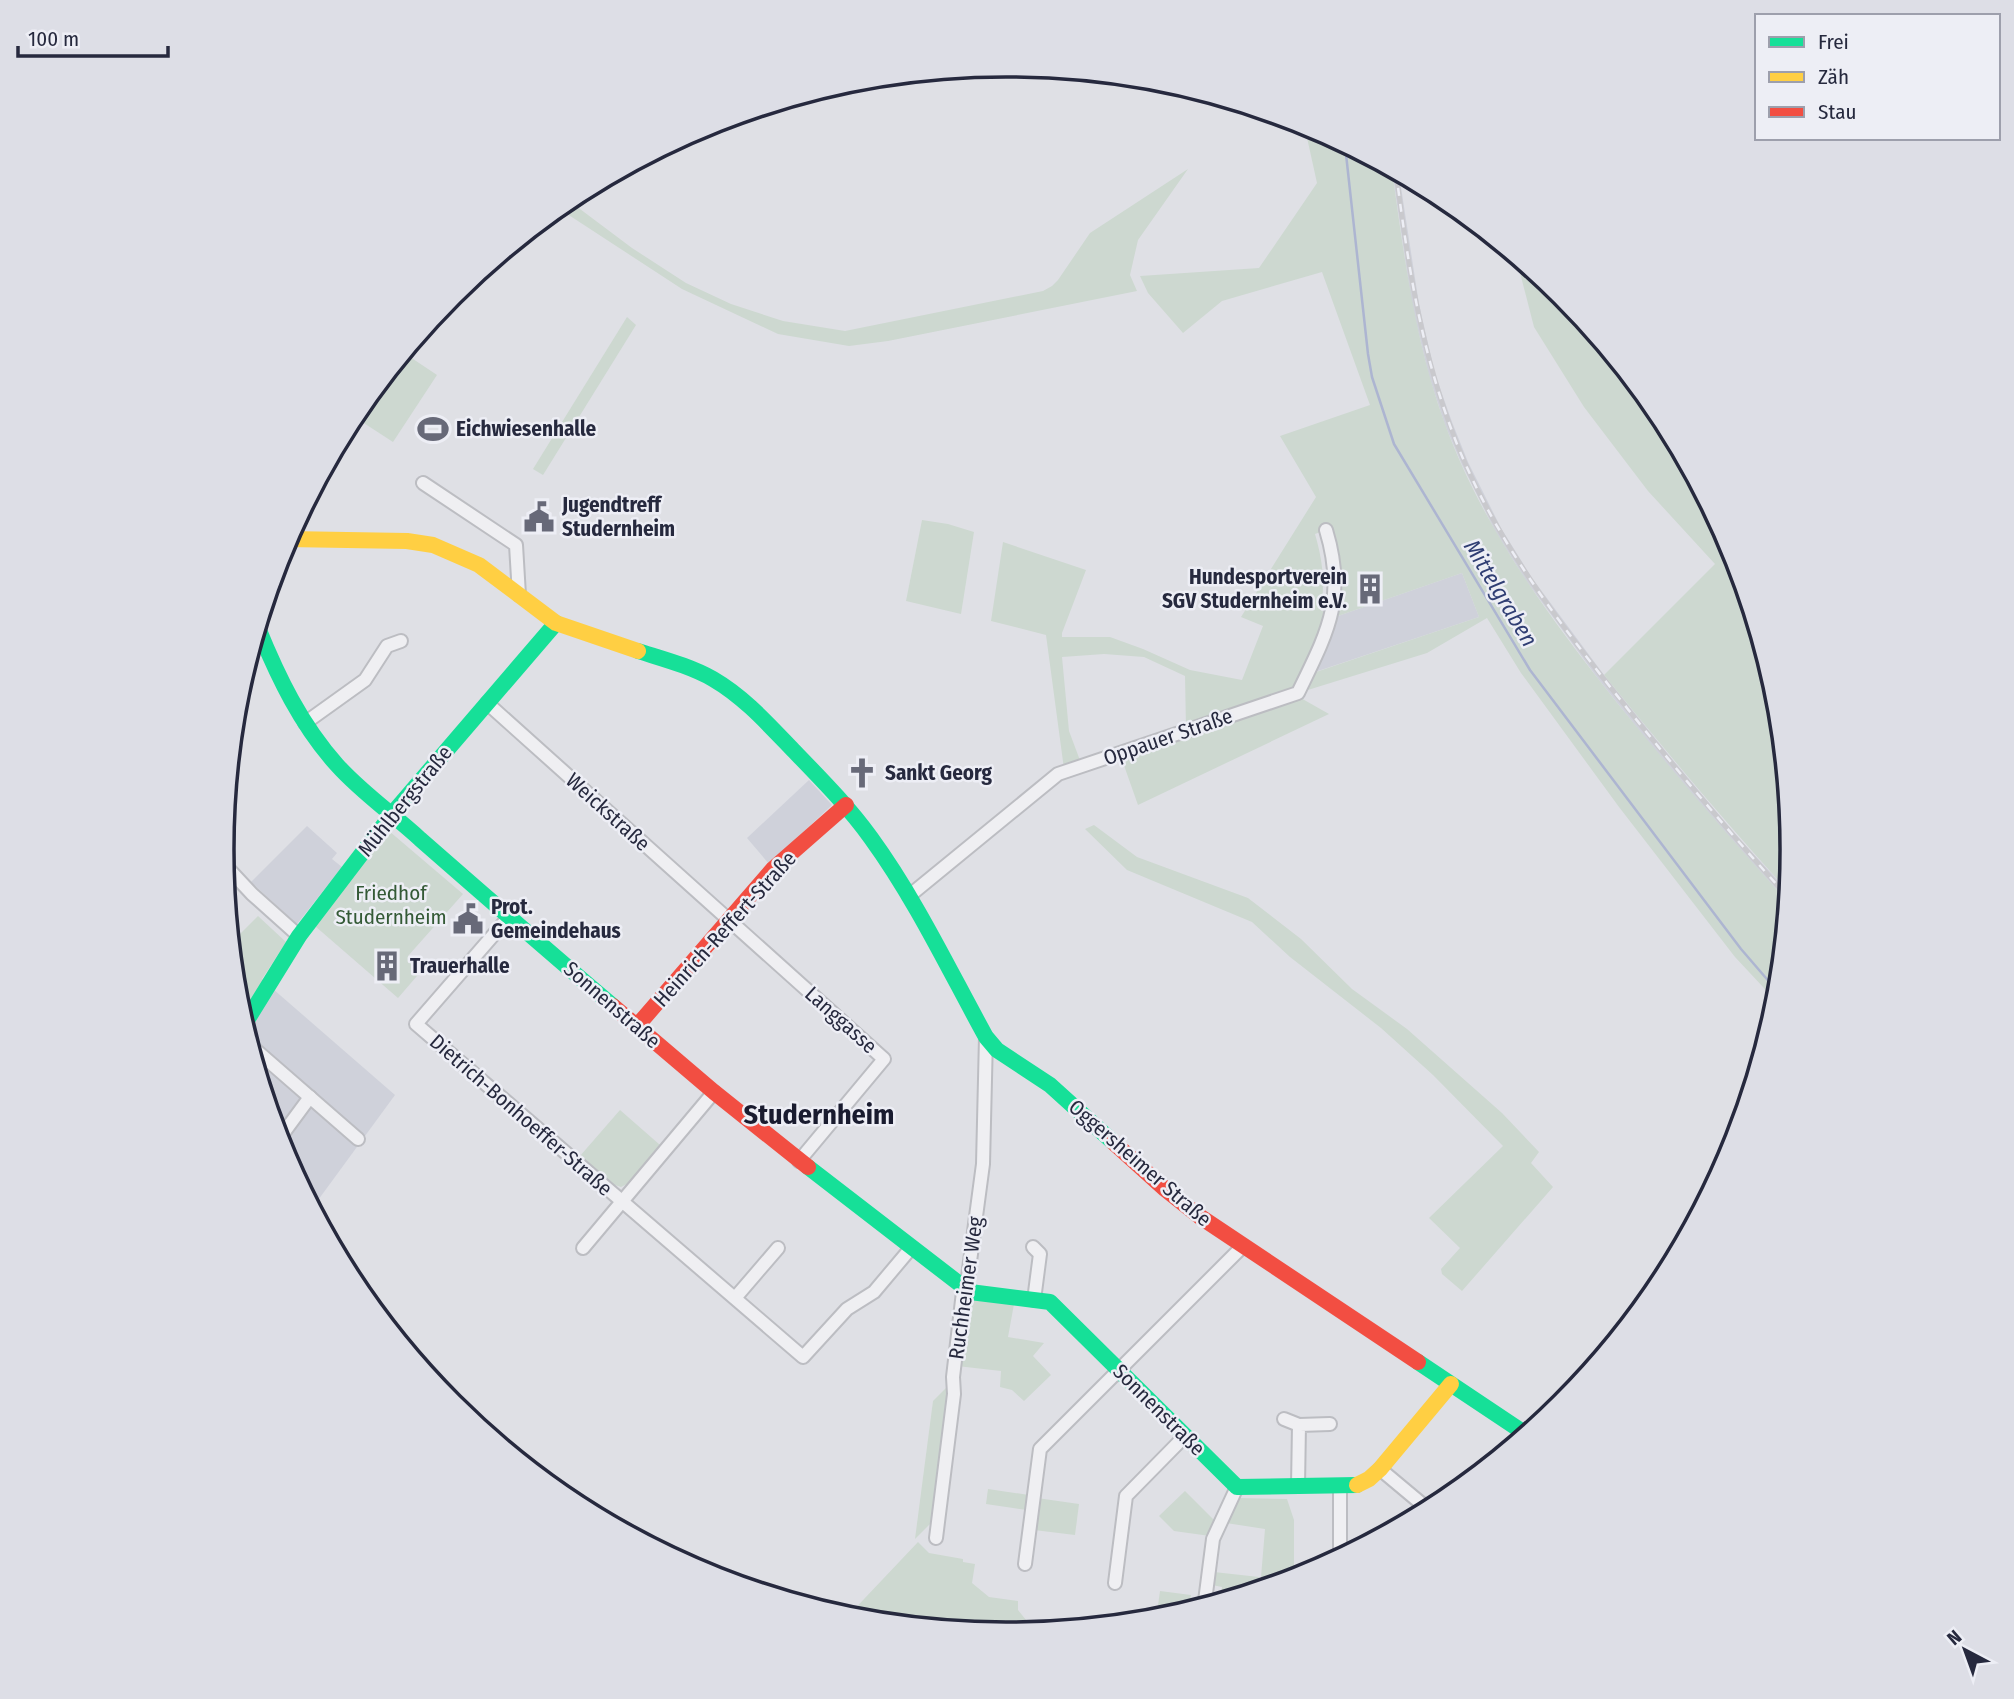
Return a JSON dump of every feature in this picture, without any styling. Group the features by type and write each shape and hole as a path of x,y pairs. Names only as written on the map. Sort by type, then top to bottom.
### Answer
{"street":[{"path":"424,483 516,545 519,595"},
{"name":"Oppauer Straße","path":"909,896 1058,774 1298,694 1333,613 1336,587 1332,548 1326,530"},
{"name":"Oggersheimer Straße","path":"300,539 407,541 433,545 479,565 556,623 700,672 722,683 754,710 846,805 909,896 986,1037 997,1050 1050,1085 1164,1189 1199,1216 1518,1428"},
{"name":"Mühlbergstraße","path":"252,1012 299,936 392,814 556,623"},
{"name":"Sonnenstraße","path":"263,641 277,675 304,723 360,789 714,1092 970,1292 1050,1302 1237,1487"},
{"path":"304,723 365,680 387,646 401,641"},
{"name":"Weickstraße","path":"487,703 729,920"},
{"name":"Heinrich-Reffert-Straße","path":"637,1026 773,869 846,805"},
{"path":"235,876 299,936"},
{"name":"Dietrich-Bonhoeffer-Straße","path":"509,917 416,1024 803,1357 847,1309 874,1292 911,1248"},
{"name":"Langgasse","path":"729,920 884,1059 799,1161"},
{"name":"Ruchheimer Weg","path":"936,1538 954,1394 953,1377 963,1292 983,1164 986,1037"},
{"path":"263,1056 358,1139"},
{"path":"583,1248 714,1092"},
{"path":"287,1129 310,1097"},
{"path":"1025,1564 1040,1449 1242,1246"},
{"path":"1033,1247 1040,1254 1034,1300"},
{"path":"735,1298 778,1248"},
{"path":"1206,1596 1213,1539 1237,1487 1355,1486 1362,1483 1380,1469 1451,1384"},
{"path":"1284,1419 1299,1425 1330,1424"},
{"path":"1298,1486 1299,1425"},
{"path":"1115,1583 1126,1496 1185,1436"},
{"path":"1380,1469 1420,1502"},
{"path":"1340,1486 1340,1546"}],"shaded area":[{"path":"1394,180 1401,185 1419,304 1435,374 1468,462 1501,528 1532,578 1604,675 1736,835 1779,881 1778,892 1662,759 1599,680 1527,582 1495,531 1445,425 1429,376 1412,306"},
{"path":"1462,573 1479,617 1312,673 1338,616"},
{"path":"809,780 832,805 769,864 747,838"},
{"path":"307,826 337,853 332,859 342,867 297,924 251,882"},
{"path":"273,989 395,1095 319,1199 275,1098 254,1021"}],"green space":[{"path":"1307,138 1393,180 1418,330 1435,393 1460,462 1518,568 1565,635 1656,750 1778,891 1766,991 1735,957 1619,807 1521,673 1487,618 1427,653 1186,728 1185,676 1144,657 1104,654 1062,657 1069,731 1081,763 1064,769 1046,635 991,621 1003,542 1086,570 1062,637 1110,637 1190,670 1242,680 1263,626 1241,617 1316,497 1280,436 1370,405 1322,272 1222,301 1183,333 1148,293 1140,276 1259,268 1317,183","holes":["1326,530 1333,612 1321,611 1322,572 1315,534","1462,573 1479,617 1313,673 1338,616"]},
{"path":"1188,169 1138,240 1130,275 1137,291 888,341 849,346 778,334 682,289 568,214 578,207 632,248 686,283 731,304 783,321 845,331 1043,291 1058,280 1090,233"},
{"path":"1520,273 1588,340 1620,379 1676,463 1721,554 1739,601 1765,699 1778,799 1779,881 1604,675 1715,564 1648,491 1584,407 1534,327"},
{"path":"627,317 636,325 543,475 533,469"},
{"path":"411,358 437,375 393,442 363,423"},
{"path":"922,520 974,532 961,614 906,601"},
{"path":"1299,697 1329,714 1138,805 1121,757"},
{"path":"1094,825 1137,857 1248,898 1301,939 1352,989 1407,1029 1502,1113 1539,1152 1531,1163 1553,1187 1462,1291 1442,1274 1441,1269 1460,1248 1429,1218 1503,1146 1433,1075 1381,1028 1290,957 1252,922 1127,870 1085,829"},
{"name":"Friedhof Studernheim","path":"389,831 463,894 408,956 423,969 398,998 315,926"},
{"path":"258,916 286,942 262,979 273,989 254,1021 249,1000 239,935"},
{"path":"620,1110 660,1145 629,1183 621,1187 612,1184 580,1156"},
{"path":"966,1298 1014,1304 1008,1337 1044,1343 1033,1356 1051,1375 1024,1401 1012,1390 1000,1387 1001,1371 957,1366"},
{"path":"951,1383 933,1521 915,1539 933,1401"},
{"path":"988,1489 1029,1495 1027,1510 986,1504"},
{"path":"1185,1491 1216,1522 1210,1536 1174,1531 1159,1516"},
{"path":"1037,1498 1079,1504 1075,1535 1034,1530"},
{"path":"1238,1498 1287,1499 1294,1520 1294,1566 1261,1579 1265,1529 1226,1523"},
{"path":"918,1542 929,1553 975,1564 972,1583 989,1597 1018,1601 1018,1610 1026,1620 1033,1621 956,1620 856,1607"},
{"path":"1214,1572 1259,1577 1259,1580 1221,1592 1222,1587 1212,1585"},
{"path":"1160,1591 1191,1595 1190,1600 1158,1607"}],"waterway":[{"name":"Mittelgraben","path":"1346,156 1368,354 1372,377 1394,444 1530,670 1741,949 1768,981"}],"railway":[{"path":"1398,183 1410,266 1429,359 1448,420 1480,495 1522,566 1569,633 1681,774 1779,887"}],"traffic: fast":[{"path":"252,1012 299,936 392,814 556,623"},
{"path":"264,641 292,700 312,734 337,765 367,794 613,1006"},
{"path":"638,651 713,679 745,703 774,730 843,803 887,862 986,1037 997,1050 1050,1085 1113,1142"},
{"path":"808,1167 970,1292 1050,1302 1237,1487 1357,1485"},
{"path":"1418,1362 1518,1428"}],"traffic: slow":[{"path":"300,539 407,541 433,545 479,565 556,623 638,651"},
{"path":"1357,1485 1380,1469 1451,1384"}],"traffic: jam":[{"path":"637,1026 773,869 846,805"},
{"path":"613,1006 808,1167"},
{"path":"1113,1142 1199,1216 1418,1362"}],"place":[{"name":"Eichwiesenhalle","path":"433,429"},
{"name":"Jugendtreff Studernheim","path":"539,517"},
{"name":"Hundesportverein SGV Studernheim e.V.","path":"1370,589"},
{"name":"Sankt Georg","path":"862,773"},
{"name":"Prot. Gemeindehaus","path":"468,919"},
{"name":"Trauerhalle","path":"387,966"}],"district":[{"name":"Studernheim","path":"819,1114"}]}
